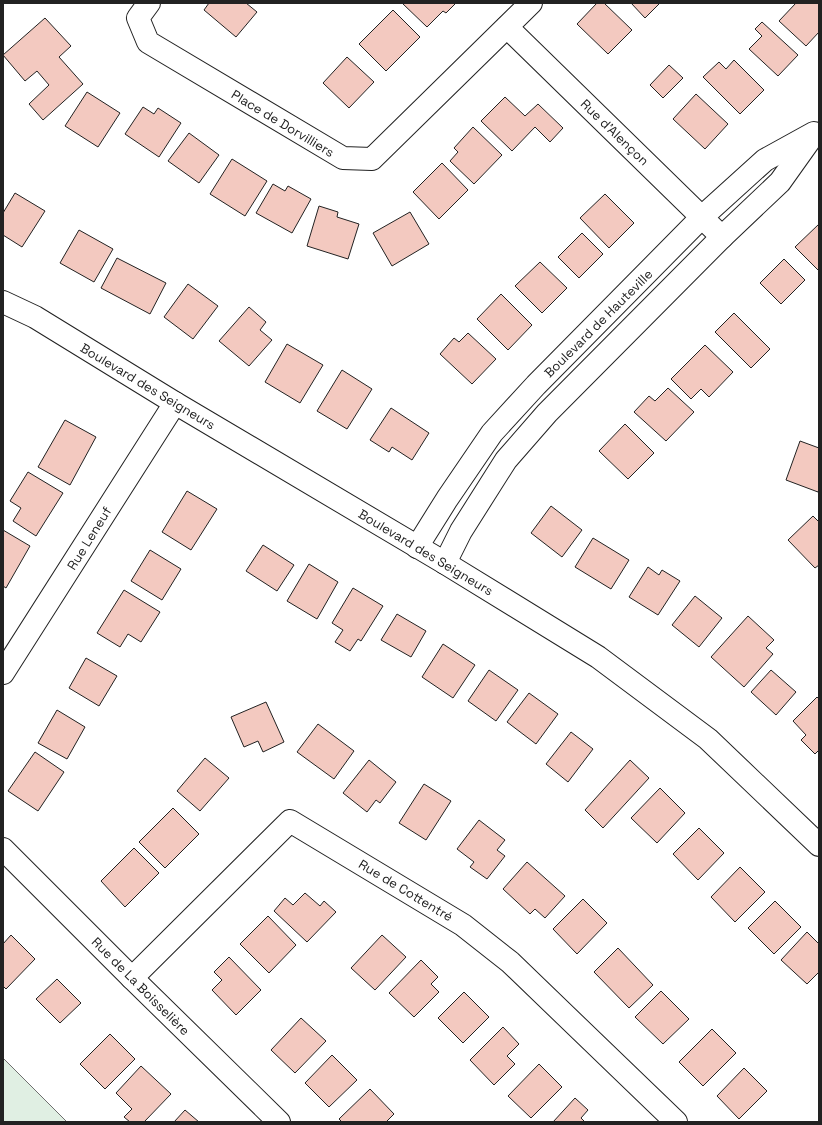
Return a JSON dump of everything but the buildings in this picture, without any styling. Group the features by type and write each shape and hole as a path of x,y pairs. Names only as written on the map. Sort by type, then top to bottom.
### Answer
{"street":[{"name":"Place de Dorvilliers","path":"149,3 138,18 148,42 343,158 372,159 531,3"},
{"name":"Rue d'Alençon","path":"507,27 722,238"},
{"name":"Boulevard de Hauteville","path":"417,547 447,499 492,433 536,385 702,217 765,160 817,131"},
{"name":"Boulevard de Hauteville","path":"445,563 461,531 506,460 547,413 780,182 817,131"},
{"name":"Boulevard des Seigneurs","path":"3,302 35,318 445,563 598,657 708,739 819,845"},
{"name":"Rue Leneuf","path":"3,673 175,403"},
{"name":"Rue de Cottentré","path":"132,978 290,821 463,925 510,962 676,1122"},
{"name":"Rue de La Boisselière","path":"3,849 279,1122"}],"green space":[{"path":"3,1058 67,1122 3,1122"}]}
